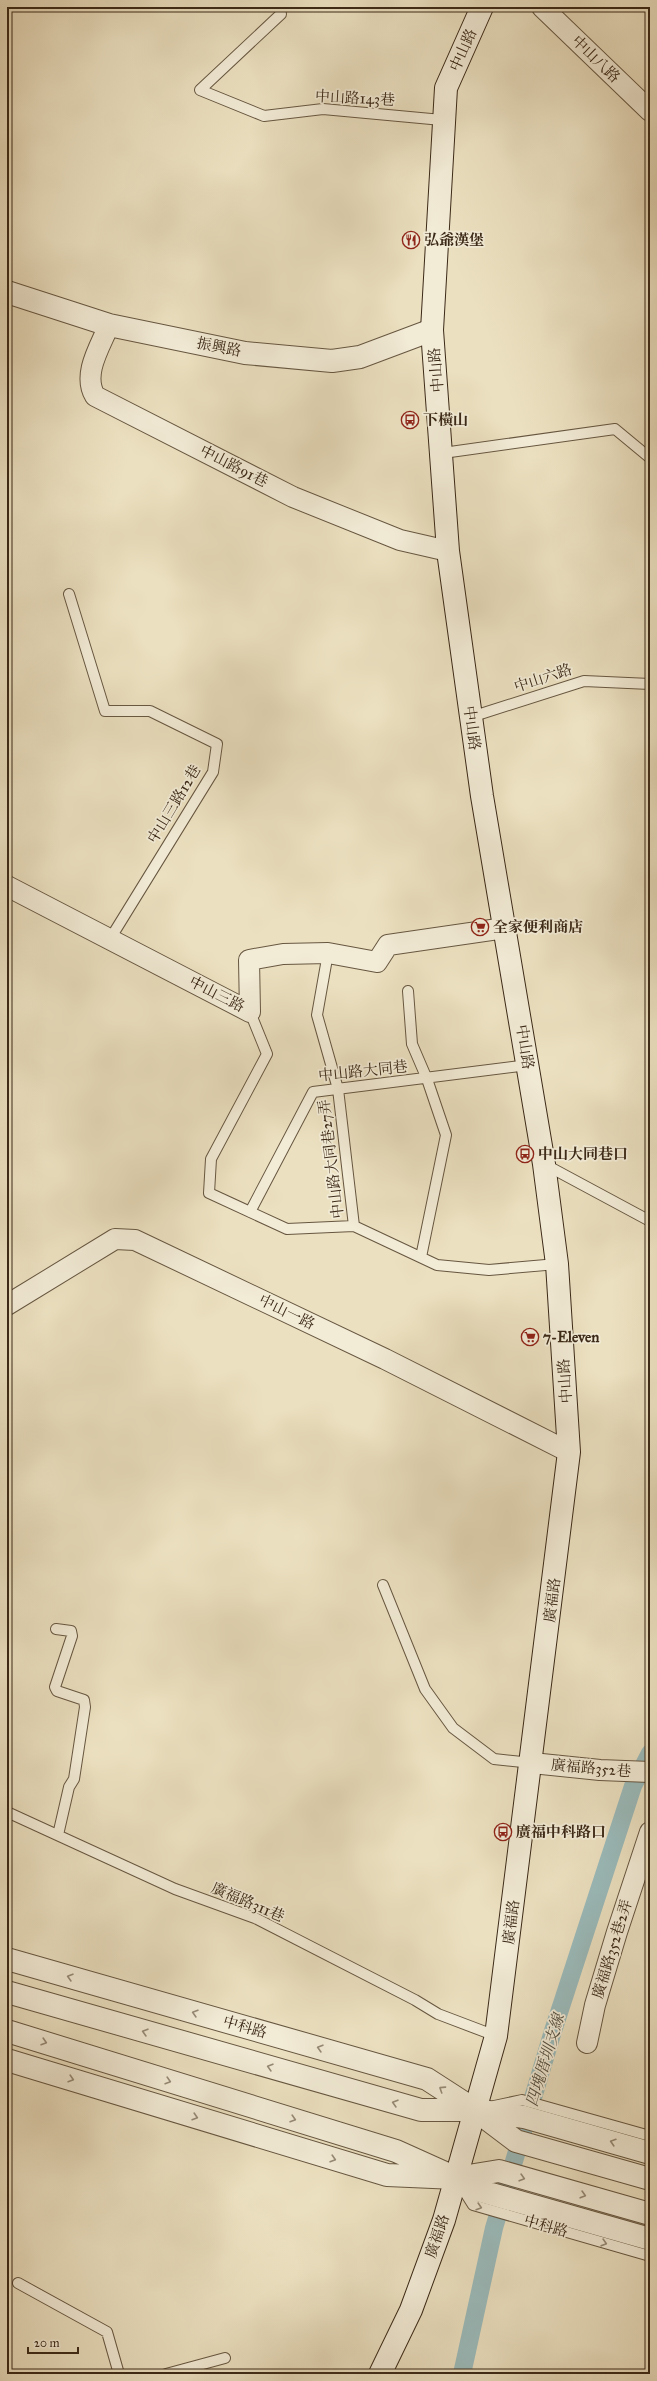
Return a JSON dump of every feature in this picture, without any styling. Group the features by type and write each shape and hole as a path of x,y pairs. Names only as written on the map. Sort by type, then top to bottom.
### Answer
{"street":[{"name":"中山路","path":"482,7 446,88 442,120 432,330 443,453 448,551 471,717 544,1164 557,1264 570,1452"},
{"name":"中山八路","path":"542,7 650,111"},
{"name":"振興路","path":"7,292 109,325 245,353 332,361 360,356 432,330"},
{"name":"中山路91巷","path":"109,325 93,363 89,386 94,396 294,497 400,540 448,551"},
{"name":"中山三路","path":"7,886 250,1012 249,960 283,954 328,953 377,962 388,945 505,928"},
{"name":"中山一路","path":"7,1305 115,1239 136,1240 385,1359 570,1452"},
{"name":"廣福路","path":"380,2374 411,2310 456,2178 496,2036 532,1763 570,1452"},
{"name":"廣福路352巷","path":"532,1763 600,1770 650,1772"},
{"name":"廣福路352巷2弄","path":"587,2043 595,2005 650,1832"},
{"name":"中科路","path":"7,1959 427,2079 475,2110 516,2141 650,2179"},
{"name":"中科路","path":"7,1992 421,2110 523,2109 565,2120 650,2153"},
{"name":"中科路","path":"7,2031 396,2151 456,2178 481,2192 650,2239"},
{"name":"中科路","path":"7,2060 387,2175 456,2178 499,2171 650,2214"}],"lane":[{"name":"中山路143巷","path":"281,14 200,90 264,116 323,109 442,120"},
{"path":"443,453 615,429 650,458"},
{"name":"中山三路12巷","path":"69,594 105,711 150,711 217,744 213,772 110,939"},
{"name":"中山六路","path":"471,717 584,681 650,684"},
{"name":"中山路大同巷27弄","path":"328,953 317,1014 338,1089 354,1226"},
{"path":"408,990 412,1044 427,1079 446,1135 421,1257"},
{"path":"250,1012 267,1054 211,1159 209,1193 287,1230 354,1226 437,1265 489,1270 557,1264"},
{"name":"中山路大同巷","path":"250,1212 313,1092 427,1079 528,1065"},
{"path":"544,1164 650,1221"},
{"path":"383,1585 425,1689 453,1728 494,1759 532,1763"},
{"path":"56,1629 71,1632 72,1636 55,1687 57,1692 84,1700 85,1707 74,1779 69,1787 58,1835"},
{"name":"廣福路311巷","path":"7,1812 175,1889 255,1918 415,2000 438,2014 496,2036"},
{"name":"中科路","path":"565,2120 650,2136"},
{"name":"中科路","path":"456,2178 473,2205 650,2256"},
{"path":"18,2283 107,2332 119,2374"},
{"path":"166,2374 225,2358"}],"waterway":[{"name":"四塊厝圳支線","path":"462,2374 494,2228 553,2031 633,1786 650,1753"}],"place":[{"name":"弘爺漢堡","path":"411,240"},
{"name":"下橫山","path":"410,420"},
{"name":"全家便利商店","path":"480,927"},
{"name":"中山大同巷口","path":"525,1154"},
{"name":"7-Eleven","path":"530,1337"},
{"name":"廣福中科路口","path":"503,1832"}]}
